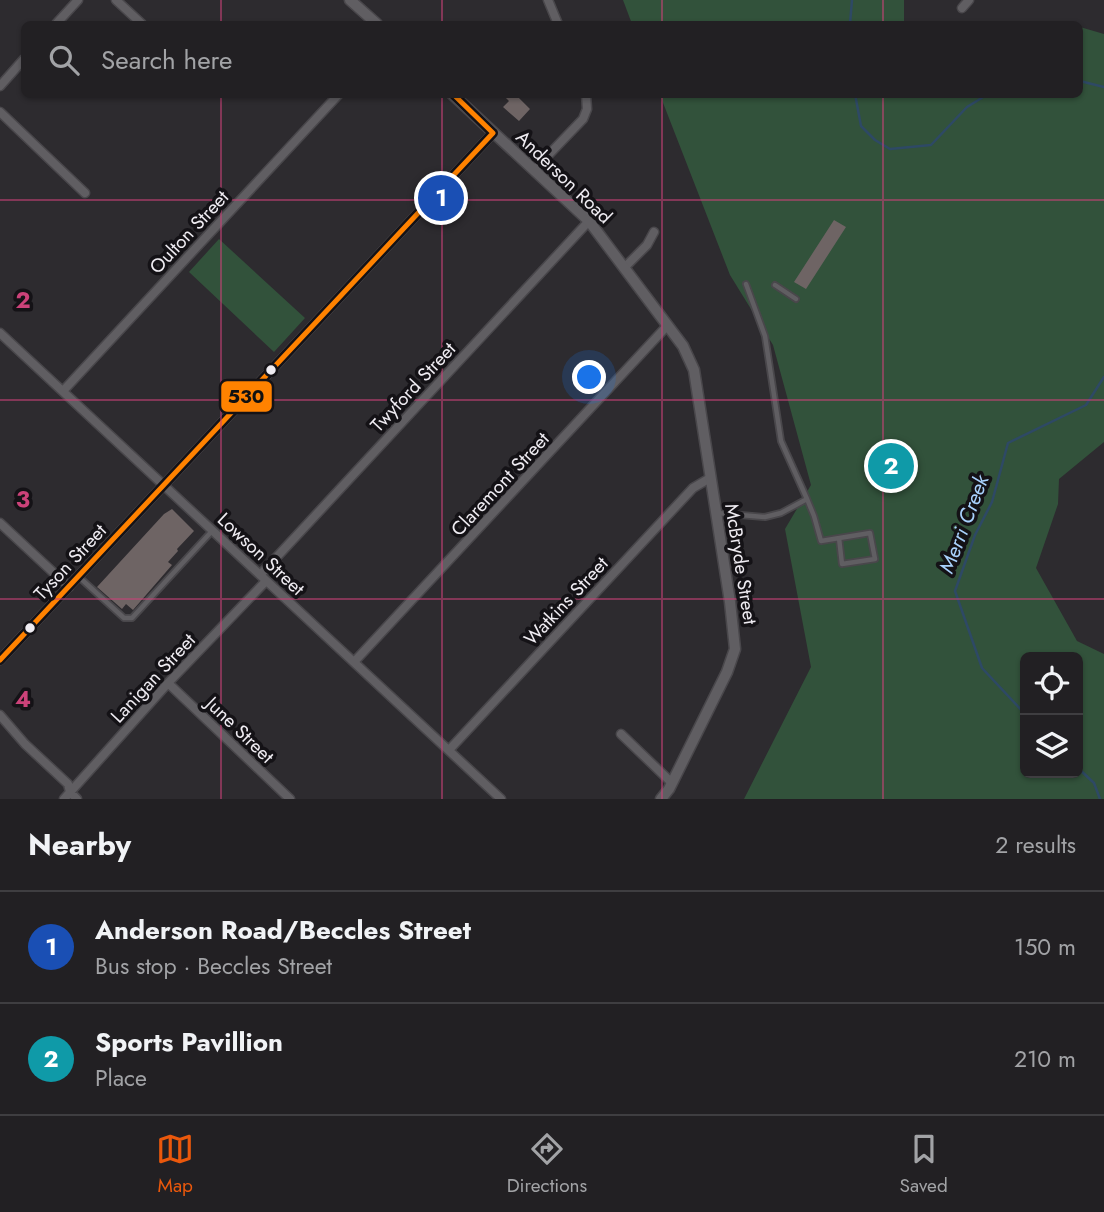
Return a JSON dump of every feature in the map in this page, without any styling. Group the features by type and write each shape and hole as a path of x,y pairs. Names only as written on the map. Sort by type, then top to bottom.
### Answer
{"street":[{"path":"59,21 78,0"},
{"path":"116,0 139,21"},
{"path":"351,0 374,21"},
{"path":"548,0 557,21"},
{"path":"962,8 969,0"},
{"path":"0,86 21,62"},
{"name":"Oulton Street","path":"63,391 335,98"},
{"name":"Anderson Road","path":"456,98 589,222 667,326"},
{"path":"534,170 583,119 587,109 586,98"},
{"path":"0,112 85,193"},
{"name":"Tyson Street","path":"0,660 493,133"},
{"name":"Twyford Street","path":"263,578 589,222"},
{"path":"624,268 639,255 654,232"},
{"name":"McBryde Street","path":"661,799 672,783 727,672 735,649 694,370 689,356 667,326"},
{"name":"Claremont Street","path":"354,663 667,326"},
{"name":"Lowson Street","path":"0,333 501,799"},
{"name":"Watkins Street","path":"449,750 692,488 710,478"},
{"path":"0,523 69,587"},
{"name":"Lanigan Street","path":"67,796 263,578"},
{"name":"June Street","path":"168,683 290,799"},
{"path":"0,715 25,744 68,784 67,796 77,799"},
{"path":"621,734 672,783"}],"lane":[{"path":"746,284 765,336 781,441 814,516 821,541 839,538 870,533 875,559 842,565 839,538"},
{"path":"775,285 796,299"},
{"path":"716,513 765,517 781,513 807,499"},
{"path":"79,576 124,618 132,618 212,531"}],"green space":[{"path":"623,0 904,0 904,21 631,21"},
{"path":"1083,28 1104,34 1104,442 1059,479 1058,504 1036,568 1077,641 1104,654 1104,799 744,799 811,667 785,529 811,485 773,345 730,275 661,98 1083,98"},
{"path":"219,239 305,318 274,352 189,272"}],"building":[{"path":"506,98 519,98 530,109 519,121 503,107 509,101"},
{"path":"834,220 846,227 806,289 794,282"},
{"path":"872,451 910,452 910,481 871,480"},
{"path":"172,509 194,531 168,562 172,565 133,610 126,604 122,609 97,587 164,514"}],"waterway":[{"name":"Merri Creek","path":"850,21 852,0"},
{"name":"Merri Creek","path":"1083,82 1104,87"},
{"name":"Merri Creek","path":"856,98 861,126 875,140 890,149 931,145 967,107 982,98"},
{"name":"Merri Creek","path":"1020,709 982,668 955,591 975,535 992,502 1008,443 1086,405 1104,377"},
{"name":"Merri Creek","path":"1083,773 1094,783 1100,799"}],"transit line":[{"name":"530","path":"457,98 493,133"},
{"name":"530","path":"0,660 493,133"}],"place":[{"name":"Anderson Road/Beccles Street","path":"441,198"},
{"name":"Sports Pavillion","path":"891,466"}]}
